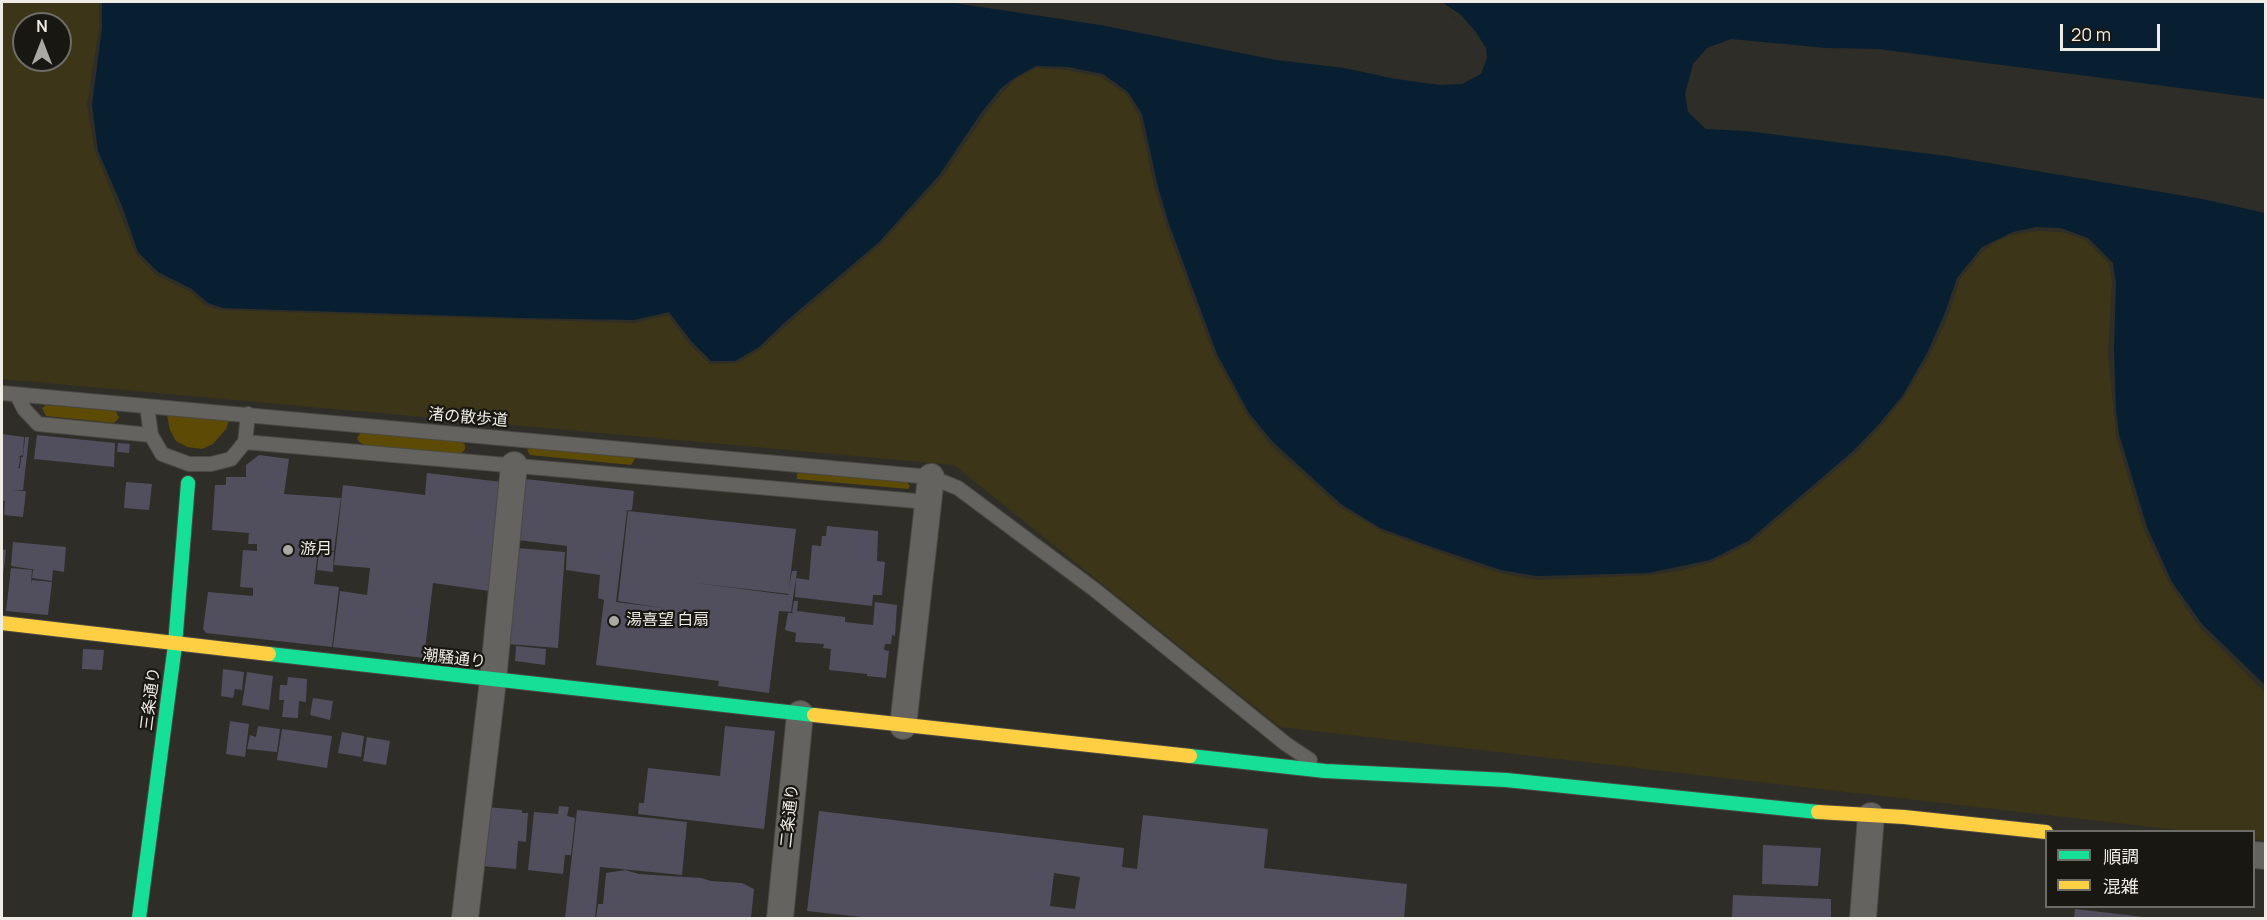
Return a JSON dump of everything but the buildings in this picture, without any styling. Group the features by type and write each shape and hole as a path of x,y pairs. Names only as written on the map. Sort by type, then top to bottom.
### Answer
{"street":[{"path":"465,918 493,680 514,465"},
{"path":"903,726 931,477"},
{"name":"三条通り","path":"139,918 175,645 188,483"},
{"name":"潮騒通り","path":"2,623 175,645 1325,771 1506,780 1826,813 1904,817 2045,832"},
{"name":"二条通り","path":"780,918 800,714"},
{"path":"1863,918 1871,816"}],"lane":[{"name":"渚の散歩道","path":"2,393 931,477 958,488 1068,569 1286,744 1325,771"},
{"path":"17,394 24,409 38,424 151,435"},
{"path":"147,406 151,435 162,454 189,464 211,464 231,459 245,442 248,414"},
{"path":"351,451 354,424"},
{"path":"514,465 517,439"},
{"path":"245,442 928,502"},
{"path":"668,479 671,453"},
{"path":"774,488 777,463"},
{"path":"188,483 189,464"}],"shaded area":[{"path":"46,405 116,411 119,418 114,423 46,416 42,408"},
{"path":"167,415 229,421 226,429 213,444 202,449 187,447 176,441 170,430"},
{"path":"361,433 462,442 465,449 460,455 366,446 357,438"},
{"path":"532,447 633,456 635,459 631,465 530,455 527,450"},
{"path":"799,473 907,482 910,486 908,489 797,479"}],"sand":[{"path":"2,2 99,2 99,28 87,105 95,151 136,254 156,275 191,292 206,306 222,310 635,323 668,315 689,344 710,364 737,363 761,349 881,244 943,176 986,113 1016,79 1036,68 1067,70 1101,77 1126,94 1139,116 1154,186 1166,226 1214,355 1247,415 1271,446 1340,507 1381,531 1500,573 1537,580 1650,575 1680,571 1712,562 1749,544 1856,453 1883,424 1905,396 1929,357 1948,317 1960,279 1983,251 1997,241 2012,235 2038,231 2061,232 2084,239 2109,263 2112,283 2108,354 2116,436 2143,528 2169,583 2199,627 2265,693 2265,841 2255,839 2255,830 2177,830 1280,727 954,465 2,379"}],"water":[{"path":"102,2 973,2 1102,21 1238,49 1440,82 1462,80 1479,72 1485,58 1473,33 1437,2 2265,2 2265,102 1878,51 1826,51 1732,43 1709,50 1695,65 1687,94 1690,111 1706,126 1946,154 2265,210 2265,685 2202,624 2172,582 2147,527 2119,434 2116,411 2114,352 2116,283 2113,263 2088,238 2061,228 2036,227 2013,232 1982,247 1957,278 1927,353 1903,395 1853,451 1748,541 1710,560 1648,573 1536,576 1501,570 1380,528 1341,504 1273,442 1249,413 1217,354 1169,224 1158,187 1142,114 1128,92 1103,74 1068,67 1036,66 1002,87 981,113 940,174 879,242 759,347 735,361 711,361 692,342 669,312 634,320 522,318 223,308 208,303 192,289 158,272 138,252 122,206 98,151 92,105 102,28"}],"pier":[{"path":"948,2 993,2 1102,18 1276,53 1345,60 1395,73 1440,79 1461,78 1477,69 1482,57 1457,19 1434,2 1442,2 1461,15 1475,31 1486,48 1487,58 1481,74 1462,84 1440,85 1344,68 1276,60 1100,25"},
{"path":"1731,39 1826,48 1878,49 2265,99 2265,105 1877,54 1826,54 1765,46 1732,46 1711,53 1698,66 1690,94 1692,109 1708,123 1946,151 2084,172 2266,207 2265,213 2198,198 1947,156 1746,131 1706,129 1688,112 1685,94 1693,64 1707,48"}],"traffic: fast":[{"path":"139,918 175,645 188,483"},
{"path":"269,654 814,715"},
{"path":"1190,756 1325,771 1506,780 1818,812"}],"traffic: slow":[{"path":"2,623 269,654"},
{"path":"814,715 1190,756"},
{"path":"1818,812 1904,817 2045,832"}],"place":[{"name":"游月","path":"288,550"},
{"name":"湯喜望 白扇","path":"614,621"}]}
